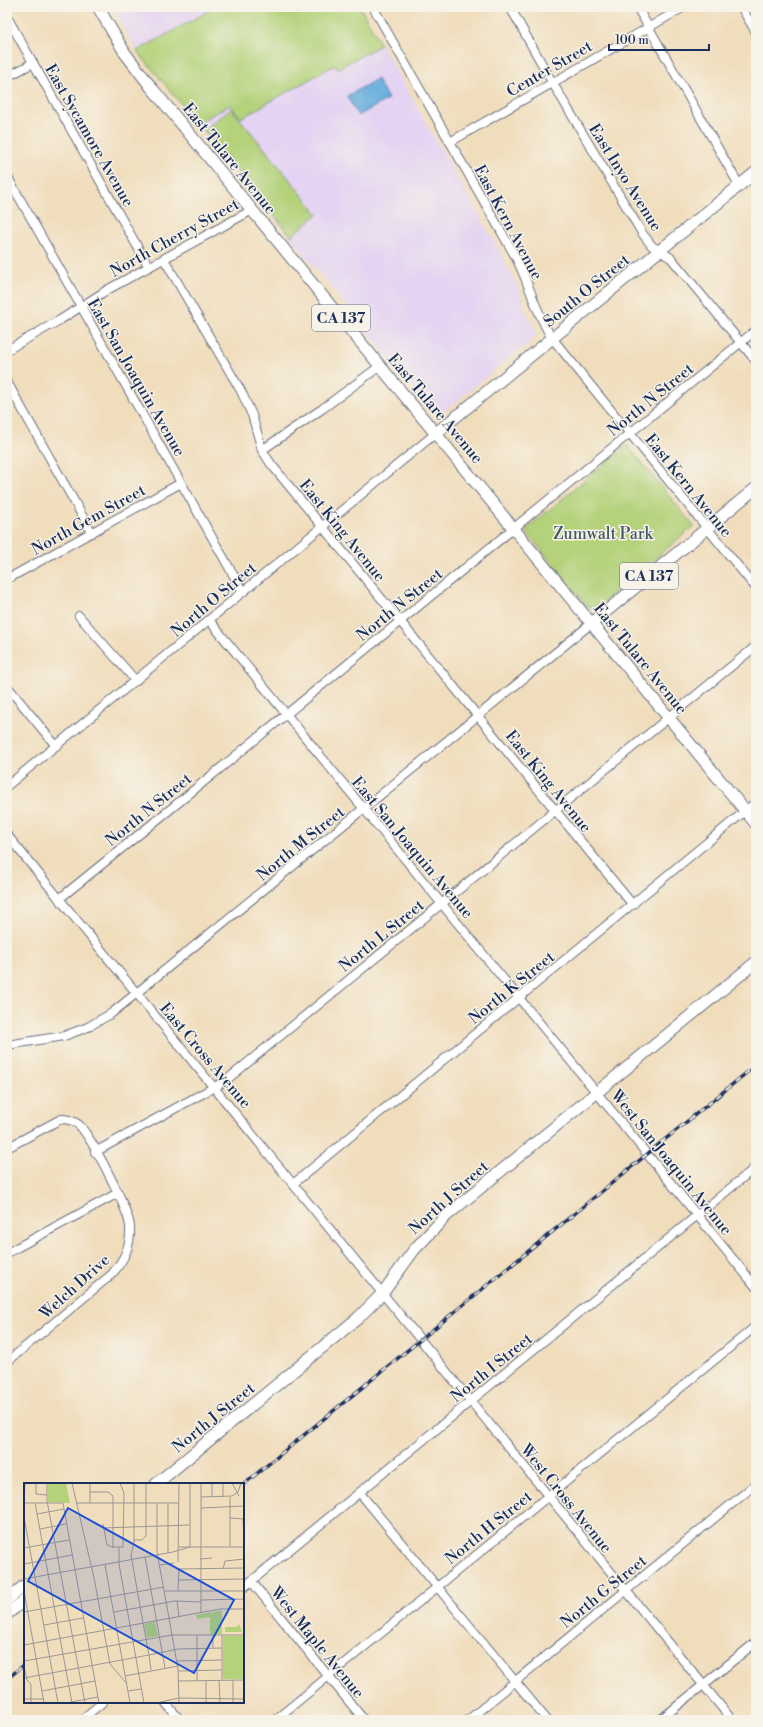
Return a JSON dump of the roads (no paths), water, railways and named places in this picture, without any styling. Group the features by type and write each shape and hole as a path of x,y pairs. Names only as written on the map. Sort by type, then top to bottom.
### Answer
{"main road":[{"name":"East Tulare Avenue","path":"98,7 124,51 137,69 756,824"},
{"name":"South O Street","path":"436,433 756,172"},
{"name":"CA 137","path":"592,623 756,488"},
{"name":"North J Street","path":"157,1483 333,1340 382,1294 414,1250 446,1216 756,962"},
{"path":"7,1600 24,1586"},
{"path":"7,1614 24,1601"}],"street":[{"name":"East Kern Avenue","path":"374,7 521,266 537,310 552,338 756,588"},
{"name":"East Inyo Avenue","path":"510,7 552,82 642,233 652,246 671,258 756,362"},
{"path":"637,7 739,185"},
{"name":"Center Street","path":"450,142 684,7"},
{"path":"741,7 756,32"},
{"name":"East Sycamore Avenue","path":"7,17 149,267"},
{"path":"7,77 33,63"},
{"name":"East San Joaquin Avenue","path":"7,176 243,592"},
{"name":"North Cherry Street","path":"7,350 149,267 252,210"},
{"name":"East King Avenue","path":"164,259 242,391 252,415 262,450 271,464 633,905"},
{"name":"North N Street","path":"59,899 756,330"},
{"path":"262,450 322,409 380,366"},
{"path":"7,382 92,533"},
{"name":"North O Street","path":"7,786 436,433"},
{"name":"North Gem Street","path":"7,578 92,533 181,483"},
{"path":"79,616 136,681"},
{"name":"East San Joaquin Avenue","path":"209,620 596,1092"},
{"name":"North M Street","path":"7,1045 53,1039 75,1033 102,1020 136,994 592,623"},
{"name":"North L Street","path":"95,1152 229,1078 756,646"},
{"path":"7,686 56,746"},
{"name":"North K Street","path":"293,1184 756,802"},
{"name":"East Cross Avenue","path":"7,836 382,1294"},
{"name":"West San Joaquin Avenue","path":"596,1092 756,1287"},
{"name":"Welch Drive","path":"7,1148 61,1119 68,1118 79,1126 118,1193 129,1218 130,1241 125,1258 112,1274 8,1358"},
{"name":"North I Street","path":"244,1587 756,1167"},
{"path":"7,1253 118,1193"},
{"name":"West Cross Avenue","path":"382,1294 732,1720"},
{"name":"North H Street","path":"275,1720 756,1326"},
{"name":"North G Street","path":"468,1720 756,1484"},
{"path":"360,1493 546,1720"},
{"name":"West Maple Avenue","path":"251,1581 364,1720"},
{"path":"660,1720 756,1642"},
{"path":"81,1720 102,1703"},
{"path":"166,1703 180,1720"}],"water":[{"path":"377,79 388,99 358,116 347,96"}],"railway":[{"path":"244,1484 756,1065"},
{"path":"7,1679 24,1665"}],"park label":[{"name":"Zumwalt Park","path":"603,533"}]}
